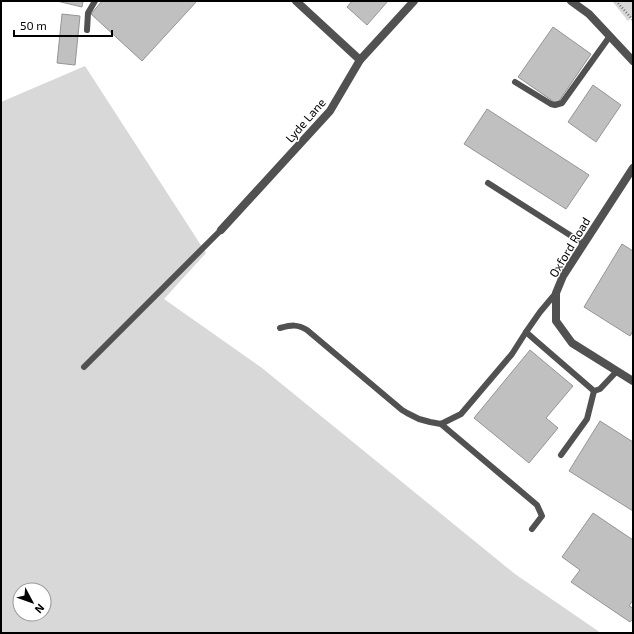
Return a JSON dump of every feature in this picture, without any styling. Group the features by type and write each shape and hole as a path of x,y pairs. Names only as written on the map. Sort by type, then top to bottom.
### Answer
{"street":[{"path":"296,1 360,60"},
{"name":"Lyde Lane","path":"221,230 330,111 360,60 414,1"},
{"path":"571,1 589,14 633,61"},
{"name":"Oxford Road","path":"633,168 563,276 556,293 556,321 572,343 633,381"}],"lane":[{"path":"88,30 88,13 95,1"},
{"path":"515,82 551,104 555,105 562,103 610,36"},
{"path":"488,183 584,244"},
{"path":"84,367 221,230"},
{"path":"441,424 461,414 512,354 540,312 556,293"},
{"path":"280,328 293,325 302,327 402,410 419,419 441,424 537,505 542,516 532,529"},
{"path":"526,332 594,391"},
{"path":"594,391 600,389 617,371"},
{"path":"561,455 587,419 594,391"}],"path":[{"path":"616,1 633,20"},
{"path":"619,4 623,1"}],"shaded area":[{"path":"612,1 633,1 633,16 628,21"},
{"path":"85,66 206,253 164,299 262,368 515,574 601,633 1,633 1,102"}],"building":[{"path":"57,1 83,1 82,7"},
{"path":"102,1 197,1 142,61 91,14"},
{"path":"352,1 388,1 367,25 347,7"},
{"path":"62,14 80,16 75,65 57,63"},
{"path":"553,27 591,54 557,104 518,77"},
{"path":"593,85 621,105 596,142 568,122"},
{"path":"487,109 589,175 566,209 464,144"},
{"path":"622,244 633,251 633,331 630,336 584,307"},
{"path":"530,350 573,386 546,418 558,428 529,463 474,418"},
{"path":"600,421 633,442 633,511 569,471"},
{"path":"593,513 633,540 633,600 629,606 633,608 633,619 630,622 571,582 580,570 562,557"}]}
